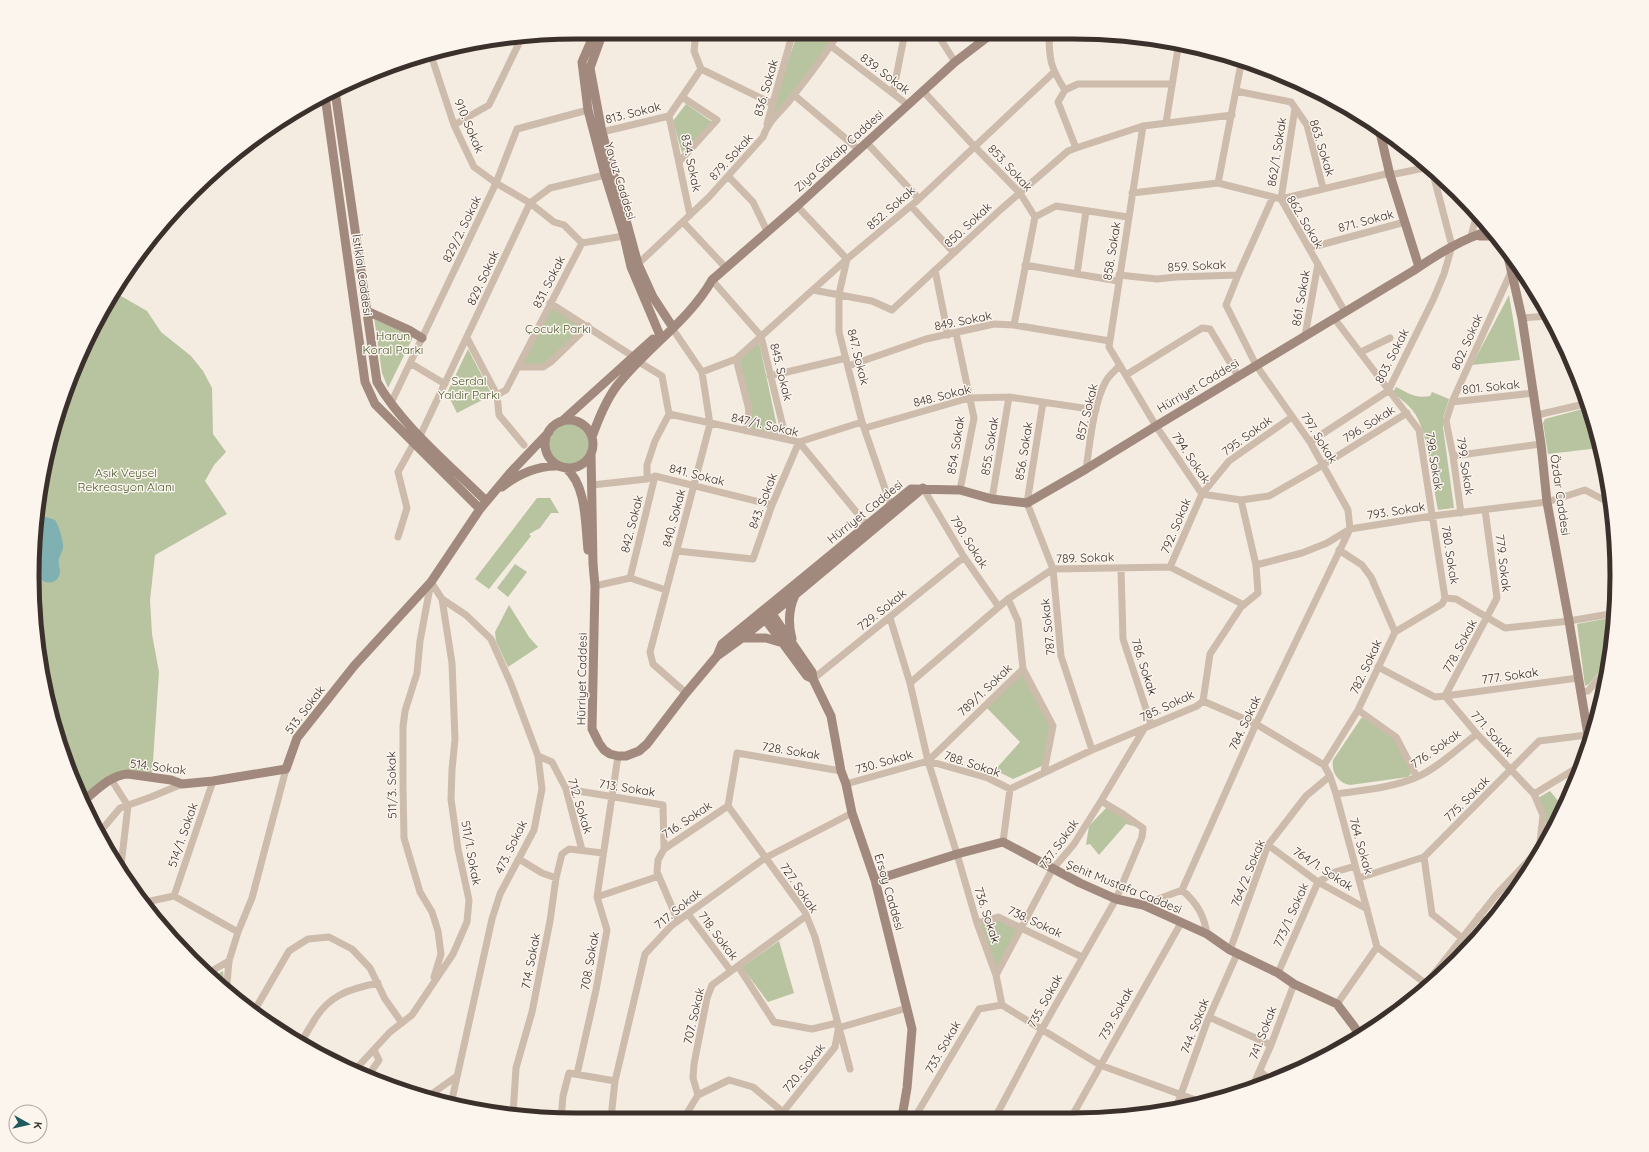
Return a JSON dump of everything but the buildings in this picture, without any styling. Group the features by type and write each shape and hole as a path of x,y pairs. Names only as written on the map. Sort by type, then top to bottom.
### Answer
{"main road":[{"name":"Yavuz Caddesi","path":"592,39 582,62 588,110 632,267 660,336"},
{"name":"Yavuz Caddesi","path":"600,39 590,68 602,132 638,264 653,297 670,326"},
{"name":"Ziya Gökalp Caddesi","path":"633,363 705,292 712,280 797,206 923,90 955,62 985,39"},
{"name":"İstiklal Caddesi","path":"336,95 377,382 417,439 480,508"},
{"name":"İstiklal Caddesi","path":"326,101 365,382 375,404 417,439 486,501"},
{"path":"1381,137 1390,174 1419,267"},
{"name":"Hürriyet Caddesi","path":"593,564 595,586 592,729 595,737 604,750 618,756 633,754 647,744 686,693 717,656 742,638 766,613 867,525 912,489 923,488 960,490 992,499 1027,503 1086,470 1452,246 1471,236 1485,232"},
{"name":"Hürriyet Caddesi","path":"1471,236 1488,236"},
{"name":"Özdar Caddesi","path":"1509,264 1522,318 1541,444 1547,502 1569,621 1587,732"},
{"path":"367,312 408,330 422,338"},
{"path":"486,501 510,472 554,426 561,422 633,363"},
{"path":"592,437 600,414 615,388 633,363"},
{"path":"561,422 568,420 576,421 583,425 592,437 593,564"},
{"path":"549,432 546,439 548,455 552,461 573,474 579,486 588,551 593,564"},
{"path":"486,501 504,485 516,477 532,470 549,466 574,468 582,465 588,460 592,453"},
{"name":"Hürriyet Caddesi","path":"717,656 722,644 796,594 923,488"},
{"name":"513. Sokak","path":"286,769 297,738 354,666 431,582 486,501"},
{"name":"Ersoy Caddesi","path":"792,642 789,620 791,606 796,594"},
{"name":"Ersoy Caddesi","path":"766,613 792,642 812,672 813,679 831,716 841,771 846,784 852,813 875,880 912,1029 907,1088 903,1113"},
{"name":"Ersoy Caddesi","path":"766,613 782,643 807,676 813,679"},
{"path":"742,638 766,638 782,643"},
{"name":"514. Sokak","path":"87,798 111,779 121,775 128,774 171,780 182,784 213,782 286,769"},
{"path":"875,880 957,854 1003,842"},
{"name":"Şehit Mustafa Caddesi","path":"1003,842 1052,870 1080,883 1116,899 1143,906 1207,934 1233,952 1278,973 1294,984 1336,1004 1357,1031"}],"street":[{"path":"695,39 694,51 701,69 773,104"},
{"name":"836. Sokak","path":"767,126 792,39"},
{"name":"879. Sokak","path":"638,264 709,197 763,137 767,126 794,95 835,39"},
{"path":"892,93 904,39"},
{"path":"940,39 955,62"},
{"path":"1049,39 1049,57 1054,73 1065,90"},
{"path":"454,125 489,105 519,42"},
{"name":"839. Sokak","path":"831,46 908,105"},
{"path":"1166,123 1178,49"},
{"name":"910. Sokak","path":"432,58 454,125 474,167 496,183 530,203 554,222 564,225 582,244"},
{"path":"1218,183 1241,65"},
{"path":"670,116 701,69"},
{"name":"852. Sokak","path":"702,372 736,359 847,259 919,199 974,146 1054,73"},
{"path":"1172,84 1078,84 1065,90 1058,102 1076,148 1143,126 1232,115"},
{"name":"853. Sokak","path":"923,90 974,146 1020,193 1035,217"},
{"name":"863. Sokak","path":"1236,91 1291,102 1307,125 1323,188"},
{"path":"794,95 858,149"},
{"path":"679,162 718,120 682,97"},
{"name":"862/1. Sokak","path":"1281,199 1295,108"},
{"name":"829/2. Sokak","path":"391,403 496,183 517,129 588,110"},
{"name":"813. Sokak","path":"602,132 670,116"},
{"name":"834. Sokak","path":"670,116 690,215"},
{"name":"858. Sokak","path":"1126,375 1109,347 1143,126"},
{"path":"866,142 919,199"},
{"name":"850. Sokak","path":"813,290 872,301 892,310 1020,193 1068,151 1076,148"},
{"path":"1281,199 1323,188 1390,174 1423,169"},
{"name":"829. Sokak","path":"398,537 407,508 398,472 417,439 445,384 530,203 550,188 605,175"},
{"path":"728,176 753,202 767,231"},
{"path":"1434,179 1452,246"},
{"name":"862. Sokak","path":"1132,193 1218,183 1281,199 1345,312"},
{"name":"859. Sokak","path":"1026,265 1077,274 1119,278 1157,279 1238,275 1273,197"},
{"path":"797,206 847,259"},
{"path":"911,206 954,253"},
{"path":"1014,325 1035,217 1056,206 1128,217"},
{"path":"1077,274 1086,211"},
{"path":"1471,236 1475,220"},
{"path":"683,222 726,268"},
{"name":"871. Sokak","path":"1309,248 1405,222"},
{"path":"582,244 624,236"},
{"name":"831. Sokak","path":"498,396 506,390 582,244"},
{"name":"803. Sokak","path":"1310,442 1388,391 1433,300 1444,274 1452,246"},
{"name":"847. Sokak","path":"847,259 839,294 839,332 864,425 891,506"},
{"name":"861. Sokak","path":"1305,336 1318,264"},
{"path":"935,270 948,335"},
{"name":"802. Sokak","path":"1446,421 1452,402 1511,272"},
{"name":"797. Sokak","path":"1238,275 1226,305 1256,365 1310,442 1348,510 1350,529"},
{"name":"845. Sokak","path":"712,280 761,336 786,439"},
{"path":"550,303 588,326 633,363 662,376 669,414"},
{"path":"1522,318 1543,317"},
{"name":"798. Sokak","path":"1334,318 1361,352 1388,391 1407,413 1418,430 1432,516"},
{"name":"849. Sokak","path":"848,366 926,339 994,324 1014,325 1110,341"},
{"path":"518,367 543,367 552,361 588,326"},
{"name":"840. Sokak","path":"670,326 702,372 710,424 650,652 653,664 686,693"},
{"path":"1156,426 1126,375 1202,328 1210,329 1238,376"},
{"name":"854. Sokak","path":"956,333 974,418 960,490"},
{"path":"660,336 680,340"},
{"path":"467,338 498,396 499,415 524,445"},
{"path":"1361,352 1390,338"},
{"path":"770,376 846,358"},
{"path":"736,359 749,410 746,431"},
{"path":"410,363 445,384"},
{"name":"857. Sokak","path":"1086,470 1096,410 1106,381 1120,365"},
{"name":"801. Sokak","path":"1452,402 1534,393"},
{"name":"848. Sokak","path":"864,425 969,398 1009,397 1096,410"},
{"name":"855. Sokak","path":"992,499 1009,397"},
{"name":"856. Sokak","path":"1027,503 1043,402"},
{"path":"1537,415 1582,404"},
{"name":"796. Sokak","path":"1323,465 1407,413"},
{"name":"847/1. Sokak","path":"669,414 799,442 867,525"},
{"name":"842. Sokak","path":"647,479 647,465 655,441 669,414"},
{"name":"795. Sokak","path":"1202,494 1229,461 1292,417"},
{"name":"799. Sokak","path":"1446,421 1453,456 1461,513"},
{"path":"799,442 864,425"},
{"name":"794. Sokak","path":"1156,426 1202,494 1241,500 1269,496 1323,465"},
{"name":"843. Sokak","path":"677,551 753,559 772,505 799,442"},
{"path":"1453,456 1541,444"},
{"name":"842. Sokak","path":"630,578 655,476"},
{"name":"841. Sokak","path":"592,485 647,479 655,476 772,505"},
{"name":"790. Sokak","path":"923,488 964,557 999,607"},
{"name":"793. Sokak","path":"1256,565 1302,554 1327,543 1350,529 1432,516 1547,502 1585,490 1604,498"},
{"name":"792. Sokak","path":"1170,567 1202,494"},
{"name":"785. Sokak","path":"1010,789 1092,750 1197,706 1203,701 1210,654 1240,607 1258,593 1256,565 1241,500"},
{"name":"787. Sokak","path":"1027,503 1053,569 1061,656 1092,750"},
{"name":"779. Sokak","path":"1485,510 1497,598 1488,617"},
{"name":"780. Sokak","path":"1432,516 1445,598 1456,599 1488,617"},
{"name":"784. Sokak","path":"1182,890 1256,724 1350,529"},
{"path":"1339,550 1362,565 1371,577 1395,632"},
{"name":"729. Sokak","path":"813,679 964,557"},
{"name":"789. Sokak","path":"910,682 1008,599 1053,569 1170,567 1244,605"},
{"name":"786. Sokak","path":"1121,568 1123,639 1151,724"},
{"path":"595,586 630,578 666,590"},
{"name":"473. Sokak","path":"431,582 442,599 466,615 491,639 511,684 538,756 542,789 540,807 534,830 500,894 492,919 452,1099"},
{"name":"511/3. Sokak","path":"431,582 420,642 417,673 404,719 403,786 404,838 418,886 432,912 438,931 441,954 433,983"},
{"name":"782. Sokak","path":"1324,765 1358,710 1395,632 1442,604 1445,598"},
{"name":"511/1. Sokak","path":"358,1067 390,1032 412,1015 453,954 467,922 469,900 458,849 452,799 452,770 455,739 452,663 442,599"},
{"name":"789/1. Sokak","path":"928,761 1023,669 1018,621 1008,599"},
{"name":"778. Sokak","path":"1445,696 1488,617 1505,628 1569,621 1609,614"},
{"name":"736. Sokak","path":"890,618 910,682 928,761 977,923 996,975 1002,1004"},
{"path":"1378,668 1435,697 1445,696"},
{"path":"1023,669 1053,726 1044,772"},
{"path":"1580,692 1588,691 1601,676"},
{"name":"777. Sokak","path":"1445,696 1578,678"},
{"name":"771. Sokak","path":"1445,696 1477,734 1534,794 1543,815 1540,840"},
{"path":"1203,701 1256,724 1324,765"},
{"path":"1358,710 1396,737 1417,777"},
{"name":"737. Sokak","path":"996,975 1052,870 1074,844 1144,729"},
{"name":"776. Sokak","path":"1336,794 1392,785 1417,777 1477,734"},
{"name":"775. Sokak","path":"1359,878 1424,857 1511,771 1539,741 1585,738"},
{"name":"728. Sokak","path":"728,806 737,753 841,771"},
{"name":"712. Sokak","path":"538,756 552,762 566,789 582,850"},
{"name":"708. Sokak","path":"577,1074 596,990 607,930 597,897 610,797 618,756"},
{"name":"730. Sokak","path":"846,784 928,761"},
{"name":"788. Sokak","path":"928,761 988,778 1010,789"},
{"name":"764. Sokak","path":"1324,765 1330,776 1336,794 1377,947"},
{"name":"513. Sokak","path":"227,984 229,961 238,932 252,898 286,769"},
{"path":"1534,794 1574,770"},
{"name":"764/2. Sokak","path":"1233,952 1268,845 1306,796 1330,776"},
{"path":"111,779 128,806 122,861"},
{"name":"514/1. Sokak","path":"174,896 213,782"},
{"path":"102,828 120,808 182,784"},
{"name":"713. Sokak","path":"566,789 663,805 664,849"},
{"path":"1003,842 1010,789"},
{"name":"735. Sokak","path":"998,1113 1082,956 1116,899 1142,837 1143,828 1124,814 1101,801"},
{"name":"716. Sokak","path":"678,921 657,872 658,860 664,849 728,806"},
{"name":"727. Sokak","path":"728,806 806,916 815,937 850,1069"},
{"name":"717. Sokak","path":"612,1113 615,1081 644,954 671,926 765,858 852,813"},
{"name":"764/1. Sokak","path":"1268,845 1318,882 1367,910"},
{"name":"714. Sokak","path":"513,1109 516,1068 532,1012 550,921 556,878 562,854 569,849 603,853"},
{"path":"1424,857 1432,914 1462,938"},
{"path":"519,860 542,873 556,878"},
{"name":"771. Sokak","path":"1441,967 1497,894 1525,864"},
{"name":"773/1. Sokak","path":"1278,973 1318,882 1335,872 1355,866"},
{"path":"597,897 659,876"},
{"path":"1143,906 1182,890"},
{"name":"Şehit Mustafa Caddesi","path":"1182,890 1194,901 1205,922 1207,934"},
{"path":"149,901 174,896 238,932"},
{"name":"718. Sokak","path":"688,914 731,971"},
{"name":"707. Sokak","path":"698,1095 693,1078 694,1064 707,998 712,985 806,916"},
{"path":"1480,916 1484,921"},
{"name":"738. Sokak","path":"977,923 998,917 1082,956"},
{"name":"739. Sokak","path":"1074,1113 1181,923"},
{"path":"256,1007 289,951 308,939 329,938 352,949 370,968 385,999 402,1023"},
{"path":"1336,1004 1377,947 1424,982"},
{"name":"744. Sokak","path":"1178,1103 1233,952"},
{"path":"212,971 229,961"},
{"path":"738,966 774,1022 812,1029 838,1026 907,1008"},
{"path":"304,1039 318,1012 336,996 357,987 378,983"},
{"name":"741. Sokak","path":"1255,1082 1271,1045 1294,984"},
{"path":"1002,1004 1100,1065 1193,1099"},
{"name":"733. Sokak","path":"917,1113 979,1008 1002,1004"},
{"path":"1209,1017 1271,1045"},
{"name":"720. Sokak","path":"785,1113 835,1047 838,1026"},
{"path":"371,1072 379,1060 374,1050"},
{"path":"1260,1070 1267,1077"},
{"path":"562,1113 568,1072 615,1081"},
{"path":"432,1094 457,1076"},
{"path":"687,1113 698,1095 729,1080 753,1087 781,1113"}],"green space":[{"path":"796,39 832,39 815,66 798,88 771,117 773,104"},
{"path":"686,104 712,122 682,153 673,121"},
{"name":"Aşık Veysel Rekreasyon Alanı","path":"119,295 147,311 161,332 191,356 203,371 212,388 213,434 226,452 214,465 205,481 227,514 155,555 150,600 152,634 159,672 152,776 128,771 86,796 67,749 49,681 40,611 39,576 40,541 44,506 49,471 57,437 67,403 80,370 94,338"},
{"path":"1509,295 1520,360 1472,365"},
{"name":"Çocuk Parkı","path":"550,303 588,326 543,367 518,367"},
{"name":"Harun Koral Parkı","path":"374,317 413,337 388,388 382,373"},
{"path":"759,342 779,436 748,429 739,359"},
{"name":"Serdal Yaldir Parkı","path":"468,349 492,395 457,413 447,393"},
{"path":"1396,387 1420,397 1430,396 1432,392 1449,399 1443,418 1443,427 1454,508 1438,510 1423,431 1413,411 1393,392"},
{"path":"1584,409 1595,449 1548,454 1543,423 1545,419"},
{"path":"569,420 578,422 586,427 591,435 593,444 591,453 586,461 578,466 569,468 560,466 552,461 547,453 545,444 547,435 552,427 560,422"},
{"path":"537,498 550,498 559,513 551,513 540,528 529,534 531,536 489,589 475,579"},
{"path":"515,564 527,572 508,597 497,588"},
{"path":"509,605 529,637 538,647 508,667 496,641 495,632"},
{"path":"1608,618 1602,669 1589,684 1585,686 1577,624"},
{"path":"1023,671 1050,724 1044,765 1013,779 995,770 1020,742 986,707"},
{"path":"1362,717 1394,738 1410,769 1411,774 1408,777 1350,785 1342,782 1336,776 1333,769 1333,760"},
{"path":"1550,791 1560,803 1546,830 1545,819 1538,798"},
{"path":"1108,806 1141,828 1126,824 1099,855 1090,844 1086,845 1089,826"},
{"path":"998,920 1019,929 997,970 979,924"},
{"path":"779,941 794,993 768,1002 742,967"},
{"path":"223,971 224,982 222,980 216,975"}],"water":[{"path":"43,516 55,520 63,541 63,548 59,561 59,577 53,582 46,582 40,578 40,541"}]}
